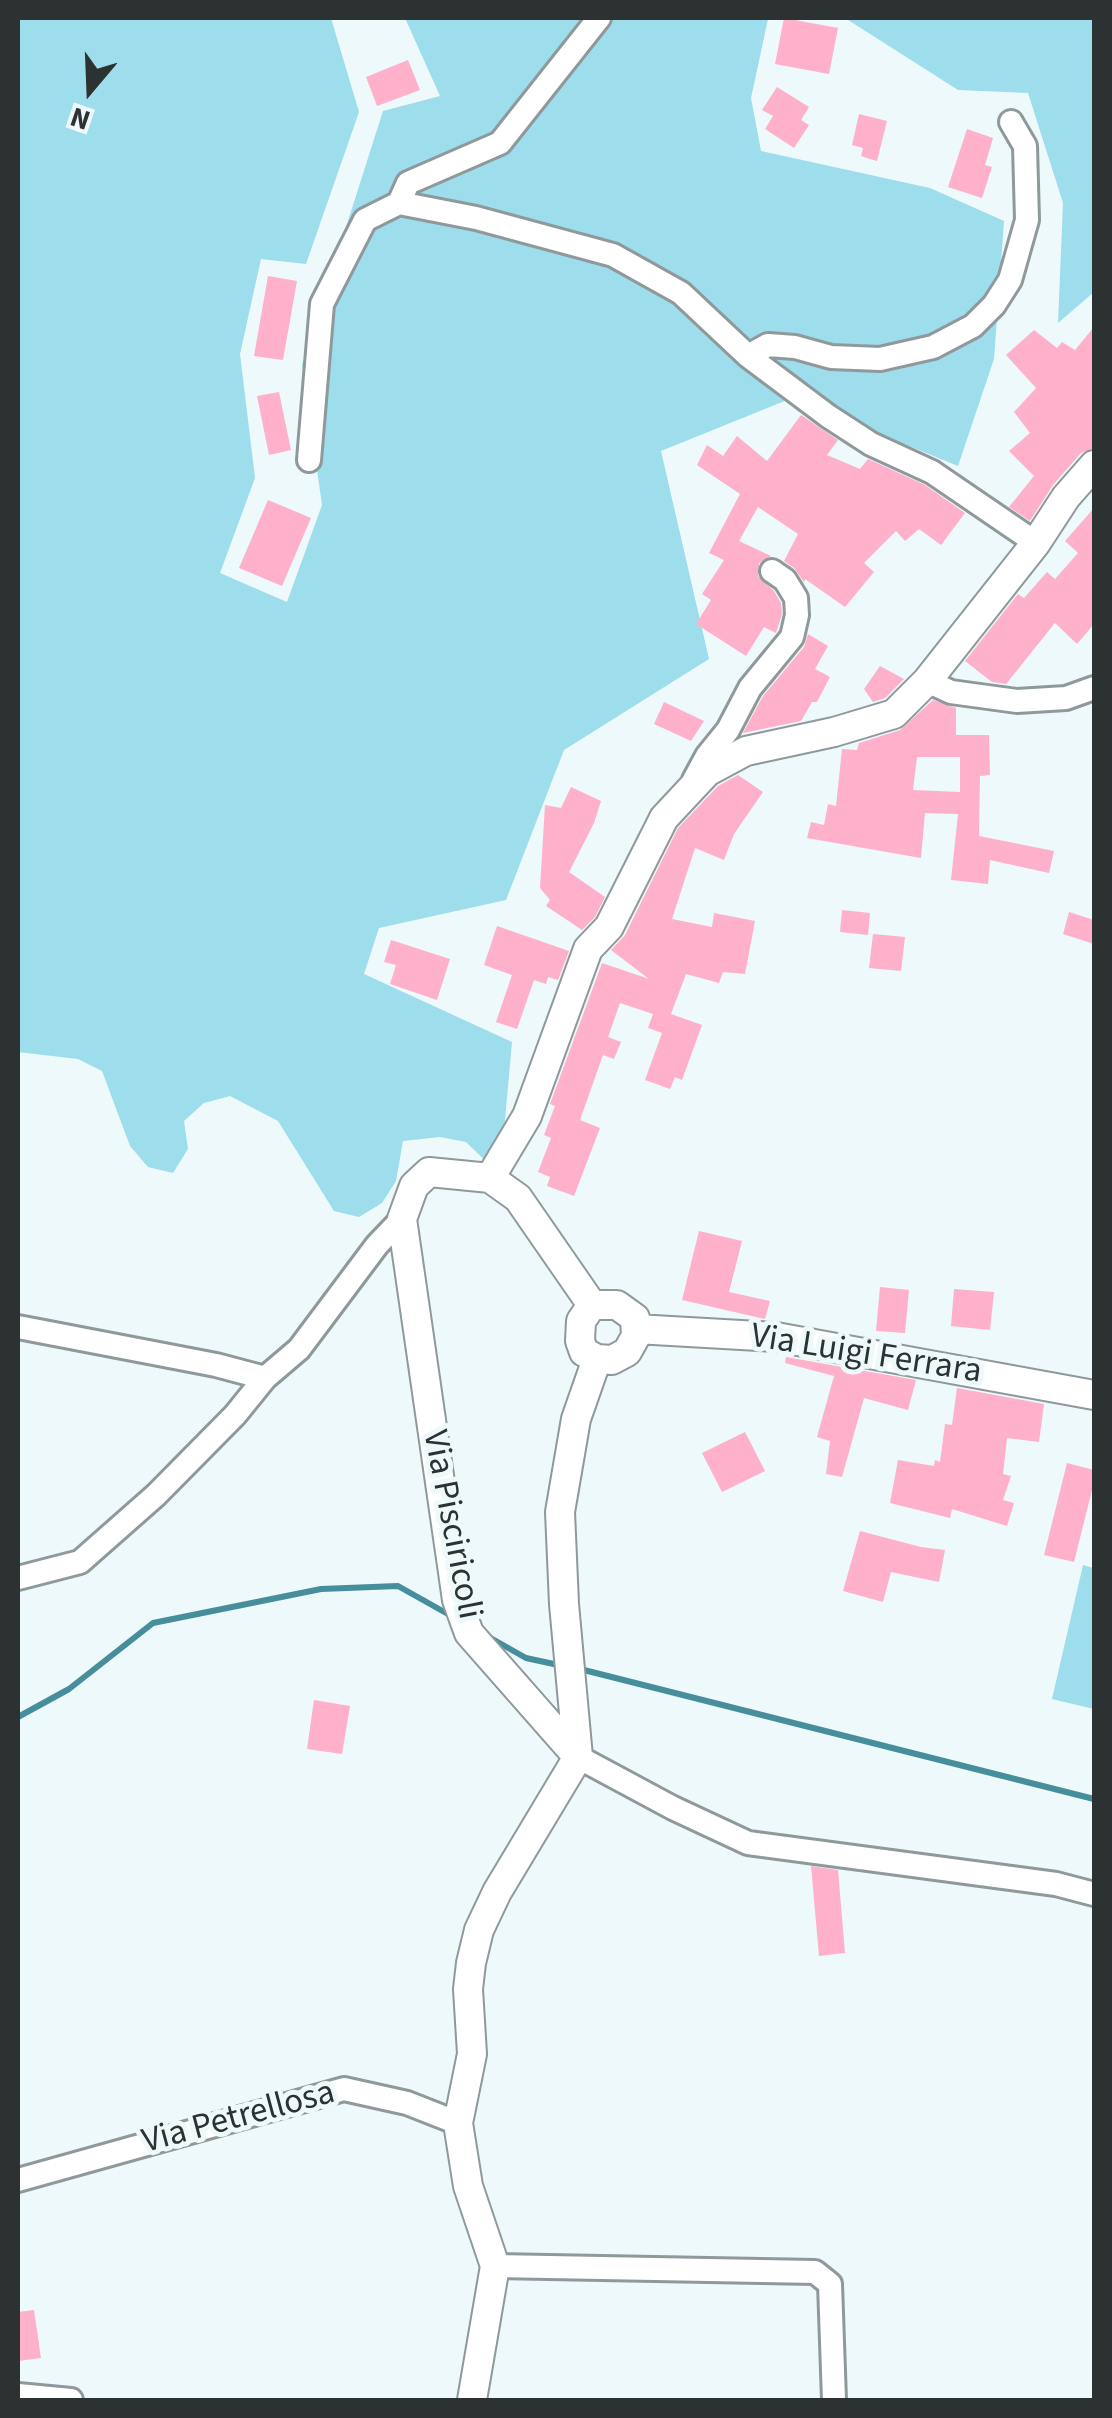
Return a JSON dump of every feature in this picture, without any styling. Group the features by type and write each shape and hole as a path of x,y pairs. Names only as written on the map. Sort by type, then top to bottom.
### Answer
{"street":[{"path":"398,204 408,182 500,144 599,18"},
{"path":"748,356 768,345 832,357 880,359 934,347 974,326 1010,280 1028,220 1025,146 1011,122"},
{"path":"308,460 322,304 365,220 398,204 476,218 613,256 682,293 748,356 828,416 871,444 932,472 1036,543"},
{"path":"490,1178 528,1116 588,950 609,927 664,818 707,772 746,751 894,714 927,681 1094,465"},
{"path":"1036,543 1068,515 1094,483"},
{"path":"686,794 750,688 792,636 796,598 785,580 772,571"},
{"path":"927,681 951,692 1018,701 1066,698 1094,688"},
{"path":"18,1578 80,1562 156,1495 265,1378 279,1370 298,1349 402,1219 414,1186 429,1172 490,1178 518,1198 592,1305 581,1322 584,1352 596,1359 612,1360 627,1352 636,1329"},
{"name":"Via Pisciricoli","path":"402,1219 457,1600 469,1633 570,1749"},
{"name":"Via Luigi Ferrara","path":"592,1305 625,1309 635,1318 636,1329 776,1337 1094,1395"},
{"path":"18,1328 216,1365 265,1378"},
{"path":"472,2400 495,2266 468,2186 458,2123 472,2054 468,1989 479,1930 570,1749 575,1705 564,1604 560,1512 576,1419 596,1359"},
{"path":"570,1749 672,1808 748,1842 1056,1884 1094,1894"},
{"name":"Via Petrellosa","path":"18,2180 344,2089 408,2103 458,2123"},
{"path":"495,2266 814,2272 830,2284 834,2400"},
{"path":"18,2396 72,2400"}],"shaded area":[{"path":"18,18 331,18 359,112 306,264 261,259 240,354 255,478 220,573 287,602 322,505 302,365 383,111 440,96 405,18 766,18 751,98 761,151 930,188 1004,221 994,359 958,466 792,398 661,451 709,659 564,750 506,900 379,928 364,974 512,1042 500,1175 466,1142 440,1137 403,1141 396,1181 382,1203 359,1217 334,1211 278,1121 230,1096 204,1103 184,1121 188,1149 173,1173 148,1167 130,1146 102,1071 78,1059 18,1052"},
{"path":"845,18 1094,18 1094,292 1058,323 1063,203 1028,93 958,90"},
{"path":"1083,1565 1094,1568 1094,1709 1052,1699"}],"building":[{"path":"784,18 838,28 829,74 775,64"},
{"path":"408,60 420,90 377,106 366,77"},
{"path":"777,87 809,107 801,120 809,125 794,148 765,129 773,116 762,110"},
{"path":"859,114 887,121 877,161 861,156 863,148 852,145"},
{"path":"967,129 993,138 985,165 992,167 982,198 948,187"},
{"path":"268,276 297,281 283,360 254,356"},
{"path":"1094,327 1094,448 1081,453 1053,485 1030,521 1009,507 1034,476 1009,451 1030,433 1014,412 1036,388 1006,355 1034,330 1057,348 1062,342 1075,350"},
{"path":"279,392 291,450 269,455 257,396"},
{"path":"801,415 838,440 827,455 860,469 868,459 925,485 965,513 941,545 919,529 905,541 896,531 864,563 874,572 845,607 805,579 804,582 784,561 798,534 758,507 739,541 771,556 759,563 758,576 774,591 782,614 776,633 764,627 746,656 696,624 711,600 702,594 724,560 709,553 740,494 697,465 707,445 723,456 737,436 767,461"},
{"path":"268,500 311,518 282,586 239,568"},
{"path":"1094,508 1094,624 1077,644 1055,623 1006,684 992,682 965,661 1018,594 1024,598 1047,572 1055,579 1078,553 1065,541"},
{"path":"808,634 828,646 815,669 830,677 817,702 812,702 801,721 743,733 763,696 804,647"},
{"path":"880,666 904,679 885,698 873,702 864,689"},
{"path":"933,700 956,708 956,735 989,735 990,775 980,776 979,836 1054,851 1049,873 990,860 988,884 951,880 958,814 925,813 921,858 807,838 811,822 824,825 828,804 836,806 842,749 857,750 859,743 900,730","holes":["917,757 960,757 960,792 913,790"]},
{"path":"664,702 704,721 691,741 654,724"},
{"path":"738,775 763,792 734,834 724,860 695,848 672,919 712,927 714,913 755,921 745,974 723,972 719,983 686,974 671,1014 702,1025 682,1080 675,1077 670,1089 645,1080 662,1033 648,1028 653,1014 620,1003 608,1037 621,1042 614,1059 603,1055 580,1120 600,1128 574,1196 547,1186 550,1177 538,1172 551,1138 544,1135 555,1106 550,1104 602,963 649,979 611,950 625,935 678,828 718,786"},
{"path":"571,787 601,801 569,872 605,897 595,917 582,930 546,906 550,900 540,888 545,805 561,808"},
{"path":"842,910 870,913 868,935 840,932"},
{"path":"1069,912 1094,920 1094,944 1063,934"},
{"path":"497,926 569,951 558,980 548,977 546,984 534,980 517,1029 496,1022 512,975 484,965"},
{"path":"873,934 905,937 901,971 869,968"},
{"path":"391,940 450,959 437,1000 390,984 396,965 384,962"},
{"path":"699,1231 742,1241 729,1292 770,1301 765,1319 682,1300"},
{"path":"880,1287 909,1290 905,1333 876,1331"},
{"path":"954,1289 994,1292 990,1330 951,1326"},
{"path":"786,1357 916,1380 908,1410 864,1398 842,1477 826,1474 830,1441 817,1437 834,1376 785,1363"},
{"path":"957,1388 1044,1404 1039,1442 1007,1438 1003,1474 1011,1476 1003,1500 1014,1503 1007,1526 952,1509 950,1518 890,1503 898,1460 934,1466 935,1460 940,1462 945,1424 952,1425"},
{"path":"745,1432 765,1471 722,1492 702,1453"},
{"path":"1067,1463 1094,1470 1074,1562 1044,1555"},
{"path":"860,1531 945,1550 939,1582 891,1572 883,1602 843,1591"},
{"path":"314,1700 350,1706 342,1754 307,1749"},
{"path":"811,1866 838,1870 845,1953 819,1956"},
{"path":"34,2310 41,2358 18,2361 18,2312"}],"waterway":[{"path":"18,1717 69,1689 153,1623 321,1589 398,1586 455,1618"},
{"path":"487,1636 526,1658 563,1666"},
{"path":"576,1668 1094,1799"}]}
